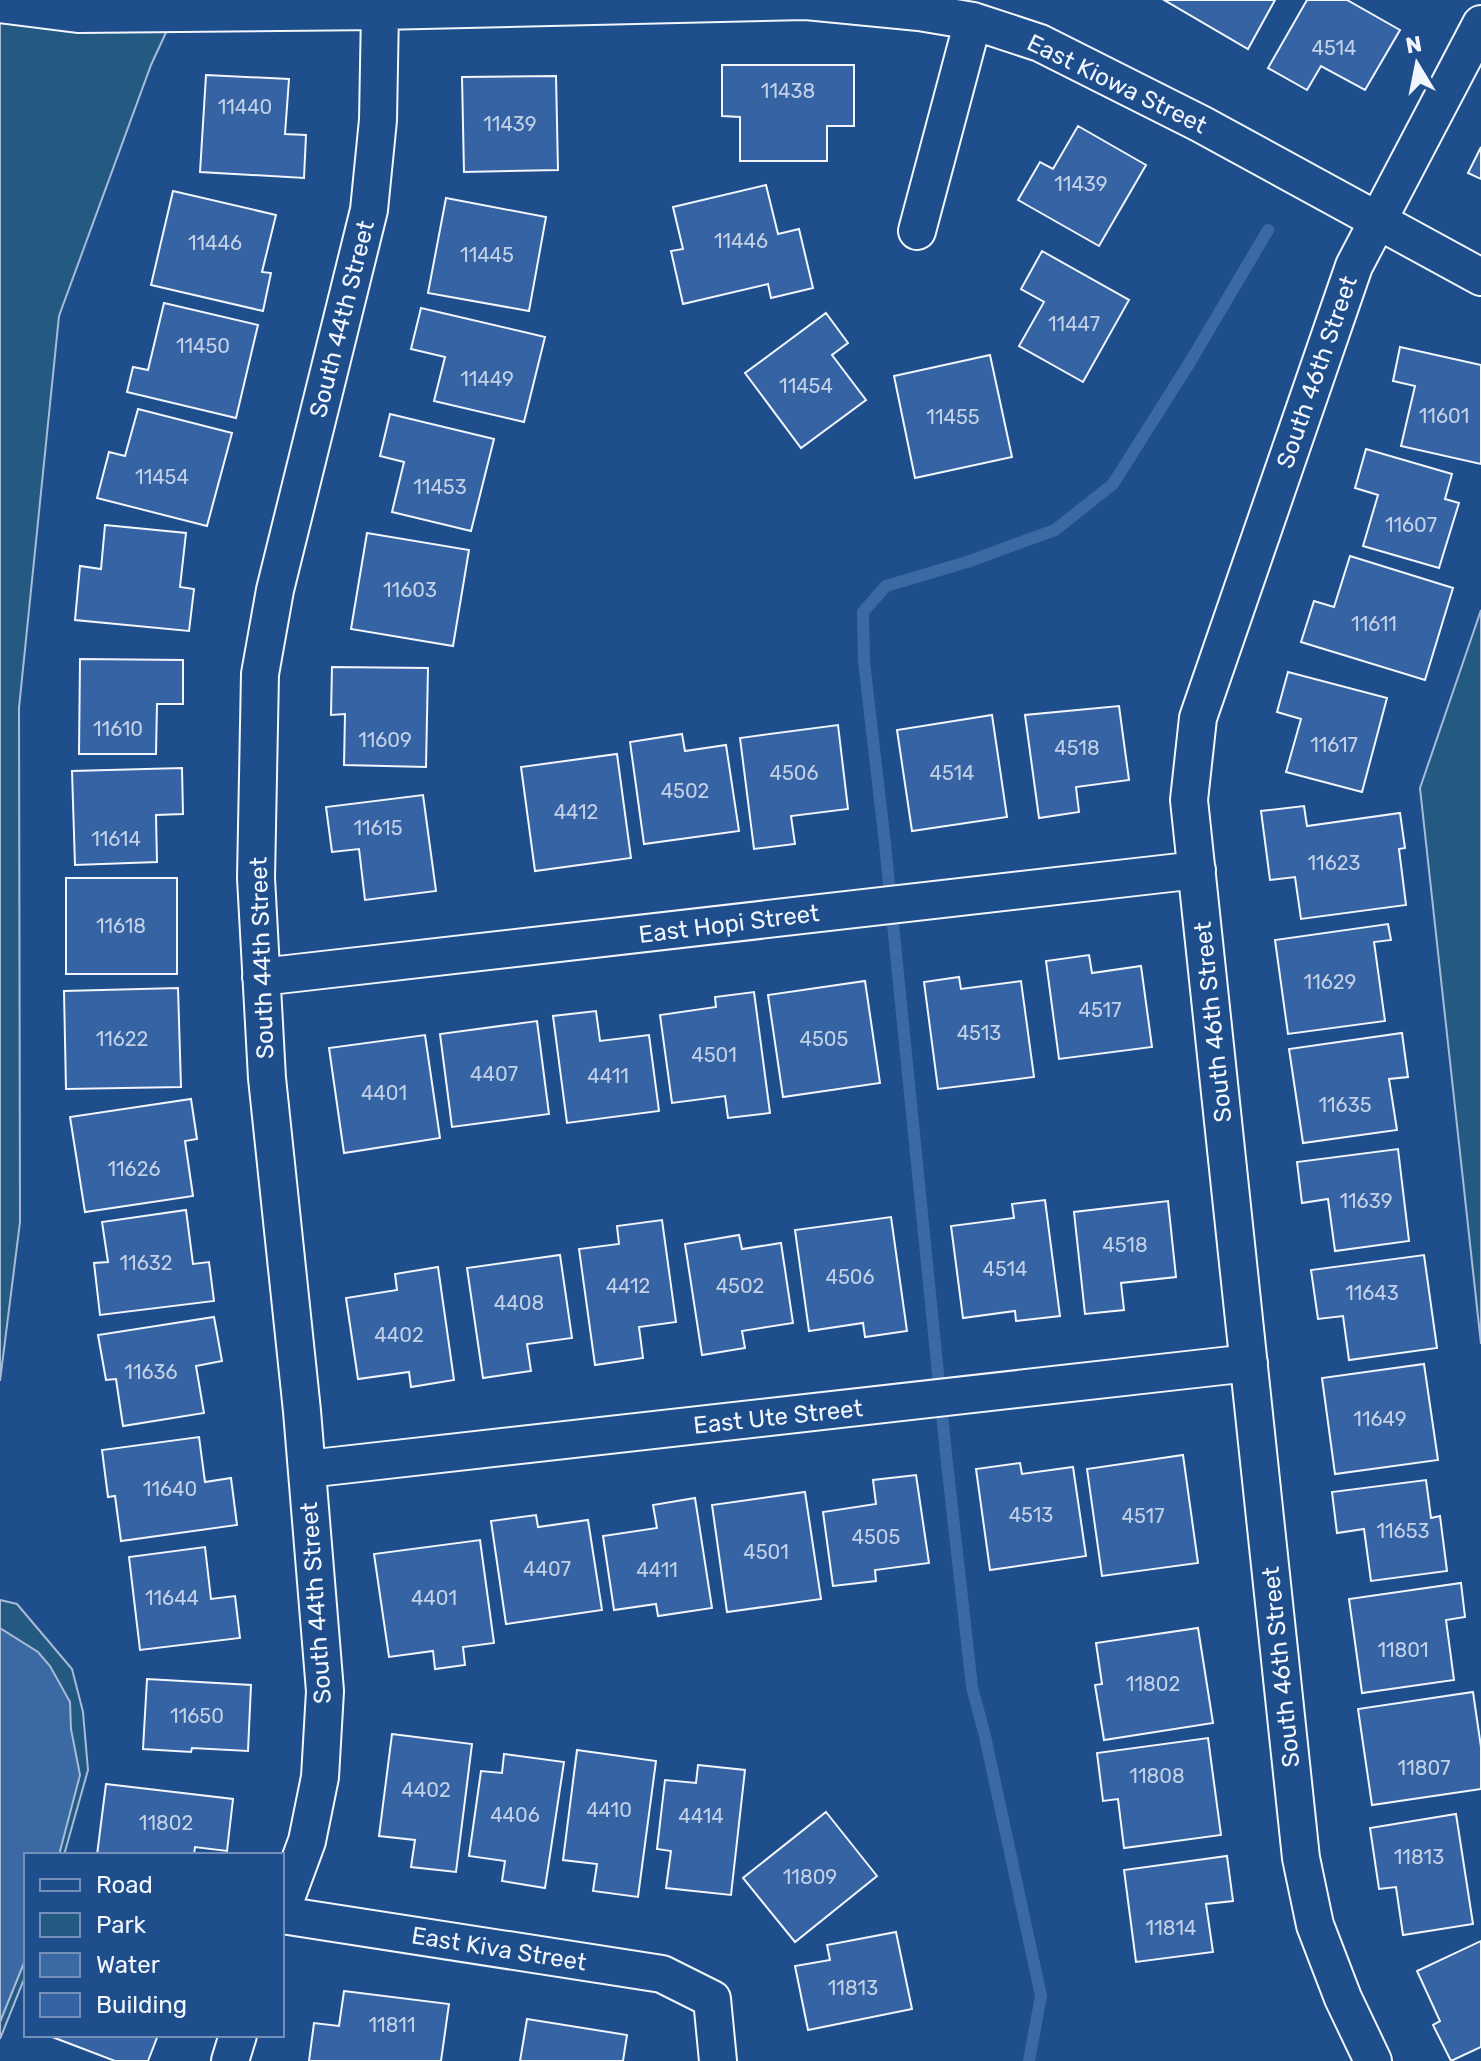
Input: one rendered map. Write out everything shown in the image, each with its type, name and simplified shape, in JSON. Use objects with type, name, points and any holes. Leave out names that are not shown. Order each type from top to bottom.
[{"type":"street","name":"East Kiowa Street","points":[[0,4],[78,14],[806,1],[919,12],[973,21],[1053,50],[1201,124],[1481,277]]},
{"type":"street","name":"South 44th Street","points":[[284,1904],[307,1841],[320,1777],[325,1691],[307,1469],[267,1078],[256,878],[260,674],[275,590],[369,210],[378,120],[380,11]]},
{"type":"street","points":[[917,231],[973,21]]},
{"type":"street","name":"South 46th Street","points":[[1373,2061],[1343,1998],[1315,1925],[1301,1858],[1189,800],[1198,718],[1354,266],[1481,24]]},
{"type":"street","name":"East Hopi Street","points":[[261,977],[1197,870]]},
{"type":"street","name":"East Ute Street","points":[[307,1469],[1249,1363]]},
{"type":"street","name":"East Kiva Street","points":[[284,1915],[662,1974],[712,1999],[718,2061]]},
{"type":"street","points":[[230,2061],[237,2037]]},
{"type":"green space","points":[[0,0],[181,0],[151,65],[59,316],[19,708],[20,1222],[0,1381]]},
{"type":"green space","points":[[1481,610],[1481,1344],[1420,788]]},
{"type":"green space","points":[[0,1600],[17,1604],[72,1669],[83,1712],[88,1770],[65,1853],[24,1853],[24,1979],[0,2039]]},
{"type":"water","points":[[0,1628],[38,1652],[50,1666],[70,1702],[71,1729],[80,1775],[60,1853],[24,1853],[24,1963],[0,2022]]},
{"type":"building","points":[[1164,0],[1275,0],[1248,49]]},
{"type":"building","points":[[1307,0],[1347,0],[1400,30],[1365,90],[1321,66],[1307,90],[1268,68]]},
{"type":"building","points":[[722,65],[854,65],[854,126],[827,126],[827,161],[740,161],[740,117],[722,116]]},
{"type":"building","points":[[206,75],[289,79],[285,134],[306,135],[304,178],[200,172]]},
{"type":"building","points":[[556,76],[558,170],[464,172],[462,77]]},
{"type":"building","points":[[1078,126],[1146,165],[1099,246],[1018,200],[1040,162],[1053,169]]},
{"type":"building","points":[[1481,147],[1481,179],[1468,173]]},
{"type":"building","points":[[766,185],[778,234],[799,229],[813,288],[771,298],[768,284],[683,304],[671,251],[683,249],[673,207]]},
{"type":"building","points":[[173,191],[276,215],[262,272],[271,273],[263,311],[151,285]]},
{"type":"building","points":[[446,198],[546,217],[529,311],[428,293]]},
{"type":"building","points":[[1042,251],[1129,300],[1083,382],[1019,346],[1044,302],[1021,289]]},
{"type":"building","points":[[164,303],[258,325],[236,418],[127,392],[133,367],[148,370]]},
{"type":"building","points":[[421,308],[545,337],[524,422],[434,401],[445,357],[411,349]]},
{"type":"building","points":[[826,313],[848,343],[832,355],[866,400],[801,448],[745,373]]},
{"type":"building","points":[[1400,347],[1481,365],[1481,464],[1401,446],[1415,386],[1393,381]]},
{"type":"building","points":[[990,355],[1012,457],[915,478],[894,376]]},
{"type":"building","points":[[138,409],[232,433],[207,526],[97,498],[109,452],[125,456]]},
{"type":"building","points":[[390,414],[494,439],[471,531],[392,512],[404,462],[380,456]]},
{"type":"building","points":[[1366,449],[1452,474],[1445,499],[1459,503],[1439,568],[1363,546],[1378,495],[1355,488]]},
{"type":"building","points":[[105,525],[186,533],[180,587],[194,589],[189,631],[75,620],[80,566],[101,569]]},
{"type":"building","points":[[367,533],[469,550],[453,646],[351,629]]},
{"type":"building","points":[[1350,556],[1453,588],[1425,680],[1301,642],[1314,601],[1334,607]]},
{"type":"building","points":[[80,659],[183,660],[183,704],[157,704],[156,754],[79,754]]},
{"type":"building","points":[[332,667],[428,668],[426,767],[344,765],[345,714],[331,715]]},
{"type":"building","points":[[1288,672],[1387,698],[1362,792],[1286,772],[1301,719],[1277,712]]},
{"type":"building","points":[[1119,706],[1129,780],[1076,787],[1079,812],[1039,818],[1025,715]]},
{"type":"building","points":[[992,715],[1007,817],[912,831],[897,730]]},
{"type":"building","points":[[838,725],[848,809],[791,816],[795,844],[754,849],[740,738]]},
{"type":"building","points":[[682,734],[685,751],[726,745],[739,831],[644,844],[630,742]]},
{"type":"building","points":[[617,754],[631,858],[535,871],[521,767]]},
{"type":"building","points":[[182,768],[183,814],[156,815],[157,862],[75,865],[72,771]]},
{"type":"building","points":[[423,795],[436,891],[365,900],[359,849],[332,852],[326,807]]},
{"type":"building","points":[[1304,806],[1307,826],[1400,813],[1405,848],[1399,849],[1406,905],[1301,919],[1295,877],[1270,880],[1261,811]]},
{"type":"building","points":[[66,878],[177,878],[177,974],[66,974]]},
{"type":"building","points":[[1388,924],[1391,940],[1374,942],[1385,1021],[1288,1034],[1275,940]]},
{"type":"building","points":[[1089,955],[1092,973],[1141,966],[1152,1047],[1059,1059],[1046,961]]},
{"type":"building","points":[[959,977],[961,989],[1021,981],[1034,1077],[938,1089],[924,982]]},
{"type":"building","points":[[865,981],[880,1083],[783,1097],[768,995]]},
{"type":"building","points":[[178,988],[181,1087],[66,1089],[64,991]]},
{"type":"building","points":[[754,992],[770,1113],[728,1118],[725,1096],[672,1103],[660,1015],[716,1007],[715,997]]},
{"type":"building","points":[[596,1011],[600,1041],[649,1035],[659,1111],[567,1123],[553,1016]]},
{"type":"building","points":[[537,1021],[549,1114],[452,1127],[440,1034]]},
{"type":"building","points":[[1402,1033],[1408,1077],[1389,1079],[1397,1130],[1303,1143],[1289,1049]]},
{"type":"building","points":[[425,1035],[440,1138],[344,1153],[329,1048]]},
{"type":"building","points":[[191,1099],[197,1139],[185,1141],[193,1196],[85,1212],[70,1117]]},
{"type":"building","points":[[1398,1149],[1409,1241],[1335,1251],[1328,1199],[1302,1203],[1297,1162]]},
{"type":"building","points":[[1045,1200],[1060,1316],[1016,1321],[1015,1311],[963,1318],[951,1226],[1014,1218],[1012,1204]]},
{"type":"building","points":[[1168,1201],[1176,1277],[1121,1283],[1124,1310],[1085,1314],[1074,1212]]},
{"type":"building","points":[[186,1210],[193,1264],[209,1262],[214,1301],[100,1315],[94,1263],[108,1262],[102,1222]]},
{"type":"building","points":[[891,1217],[907,1331],[865,1337],[863,1323],[809,1331],[795,1230]]},
{"type":"building","points":[[662,1220],[676,1322],[639,1327],[643,1358],[595,1365],[579,1249],[619,1244],[617,1226]]},
{"type":"building","points":[[739,1235],[742,1249],[781,1243],[793,1323],[742,1331],[745,1348],[702,1355],[685,1244]]},
{"type":"building","points":[[560,1255],[572,1338],[527,1344],[531,1371],[483,1378],[467,1268]]},
{"type":"building","points":[[1424,1255],[1437,1348],[1349,1360],[1343,1316],[1318,1319],[1311,1270]]},
{"type":"building","points":[[438,1267],[454,1380],[411,1387],[409,1372],[358,1379],[346,1298],[397,1290],[395,1274]]},
{"type":"building","points":[[214,1317],[222,1361],[196,1366],[204,1413],[123,1426],[116,1379],[106,1380],[98,1335]]},
{"type":"building","points":[[1424,1364],[1438,1460],[1335,1474],[1322,1378]]},
{"type":"building","points":[[199,1437],[205,1482],[231,1478],[237,1525],[121,1541],[115,1496],[108,1497],[102,1450]]},
{"type":"building","points":[[1183,1455],[1198,1563],[1102,1576],[1087,1469]]},
{"type":"building","points":[[1020,1463],[1022,1474],[1073,1467],[1086,1556],[990,1570],[976,1469]]},
{"type":"building","points":[[916,1475],[929,1563],[875,1570],[876,1581],[833,1586],[823,1512],[876,1504],[873,1480]]},
{"type":"building","points":[[1426,1480],[1431,1518],[1440,1516],[1447,1571],[1371,1581],[1364,1529],[1337,1533],[1332,1492]]},
{"type":"building","points":[[805,1492],[821,1599],[727,1612],[712,1505]]},
{"type":"building","points":[[695,1498],[712,1608],[658,1616],[656,1604],[614,1610],[603,1536],[657,1528],[653,1505]]},
{"type":"building","points":[[536,1515],[538,1527],[588,1520],[602,1610],[506,1624],[491,1521]]},
{"type":"building","points":[[480,1540],[494,1643],[463,1647],[465,1665],[435,1669],[433,1651],[389,1657],[374,1554]]},
{"type":"building","points":[[205,1547],[211,1599],[235,1596],[240,1638],[140,1650],[129,1557]]},
{"type":"building","points":[[1461,1583],[1465,1617],[1446,1620],[1454,1680],[1362,1693],[1349,1599]]},
{"type":"building","points":[[1198,1628],[1213,1723],[1104,1740],[1095,1685],[1102,1684],[1096,1643]]},
{"type":"building","points":[[147,1679],[251,1685],[248,1751],[143,1749]]},
{"type":"building","points":[[1473,1692],[1481,1747],[1481,1789],[1372,1805],[1358,1709]]},
{"type":"building","points":[[392,1734],[472,1744],[456,1872],[411,1867],[415,1840],[379,1836]]},
{"type":"building","points":[[1208,1738],[1221,1835],[1124,1848],[1118,1799],[1103,1801],[1097,1753]]},
{"type":"building","points":[[577,1750],[656,1761],[638,1897],[593,1891],[597,1864],[563,1860]]},
{"type":"building","points":[[504,1754],[564,1762],[545,1888],[502,1881],[505,1861],[469,1856],[481,1771],[502,1773]]},
{"type":"building","points":[[698,1765],[745,1770],[731,1895],[666,1888],[671,1851],[657,1849],[665,1780],[696,1783]]},
{"type":"building","points":[[106,1784],[233,1799],[227,1851],[195,1847],[194,1853],[97,1853]]},
{"type":"building","points":[[826,1812],[877,1876],[795,1942],[743,1878]]},
{"type":"building","points":[[1456,1814],[1473,1924],[1403,1935],[1396,1887],[1379,1889],[1370,1828]]},
{"type":"building","points":[[1227,1856],[1233,1901],[1206,1904],[1213,1952],[1136,1962],[1124,1870]]},
{"type":"building","points":[[896,1932],[912,2009],[808,2030],[795,1966],[830,1960],[827,1945]]},
{"type":"building","points":[[1481,1941],[1481,2047],[1451,2061],[1433,2025],[1440,2021],[1417,1971]]},
{"type":"building","points":[[344,1991],[449,2004],[441,2061],[309,2061],[314,2023],[339,2026]]},
{"type":"building","points":[[527,2019],[627,2035],[623,2061],[520,2061]]},
{"type":"building","points":[[52,2037],[157,2037],[148,2061],[115,2061]]},
{"type":"waterway","points":[[1029,2061],[1041,1996],[972,1687],[864,662],[863,612],[886,586],[967,562],[1055,530],[1113,484],[1268,230]]}]
